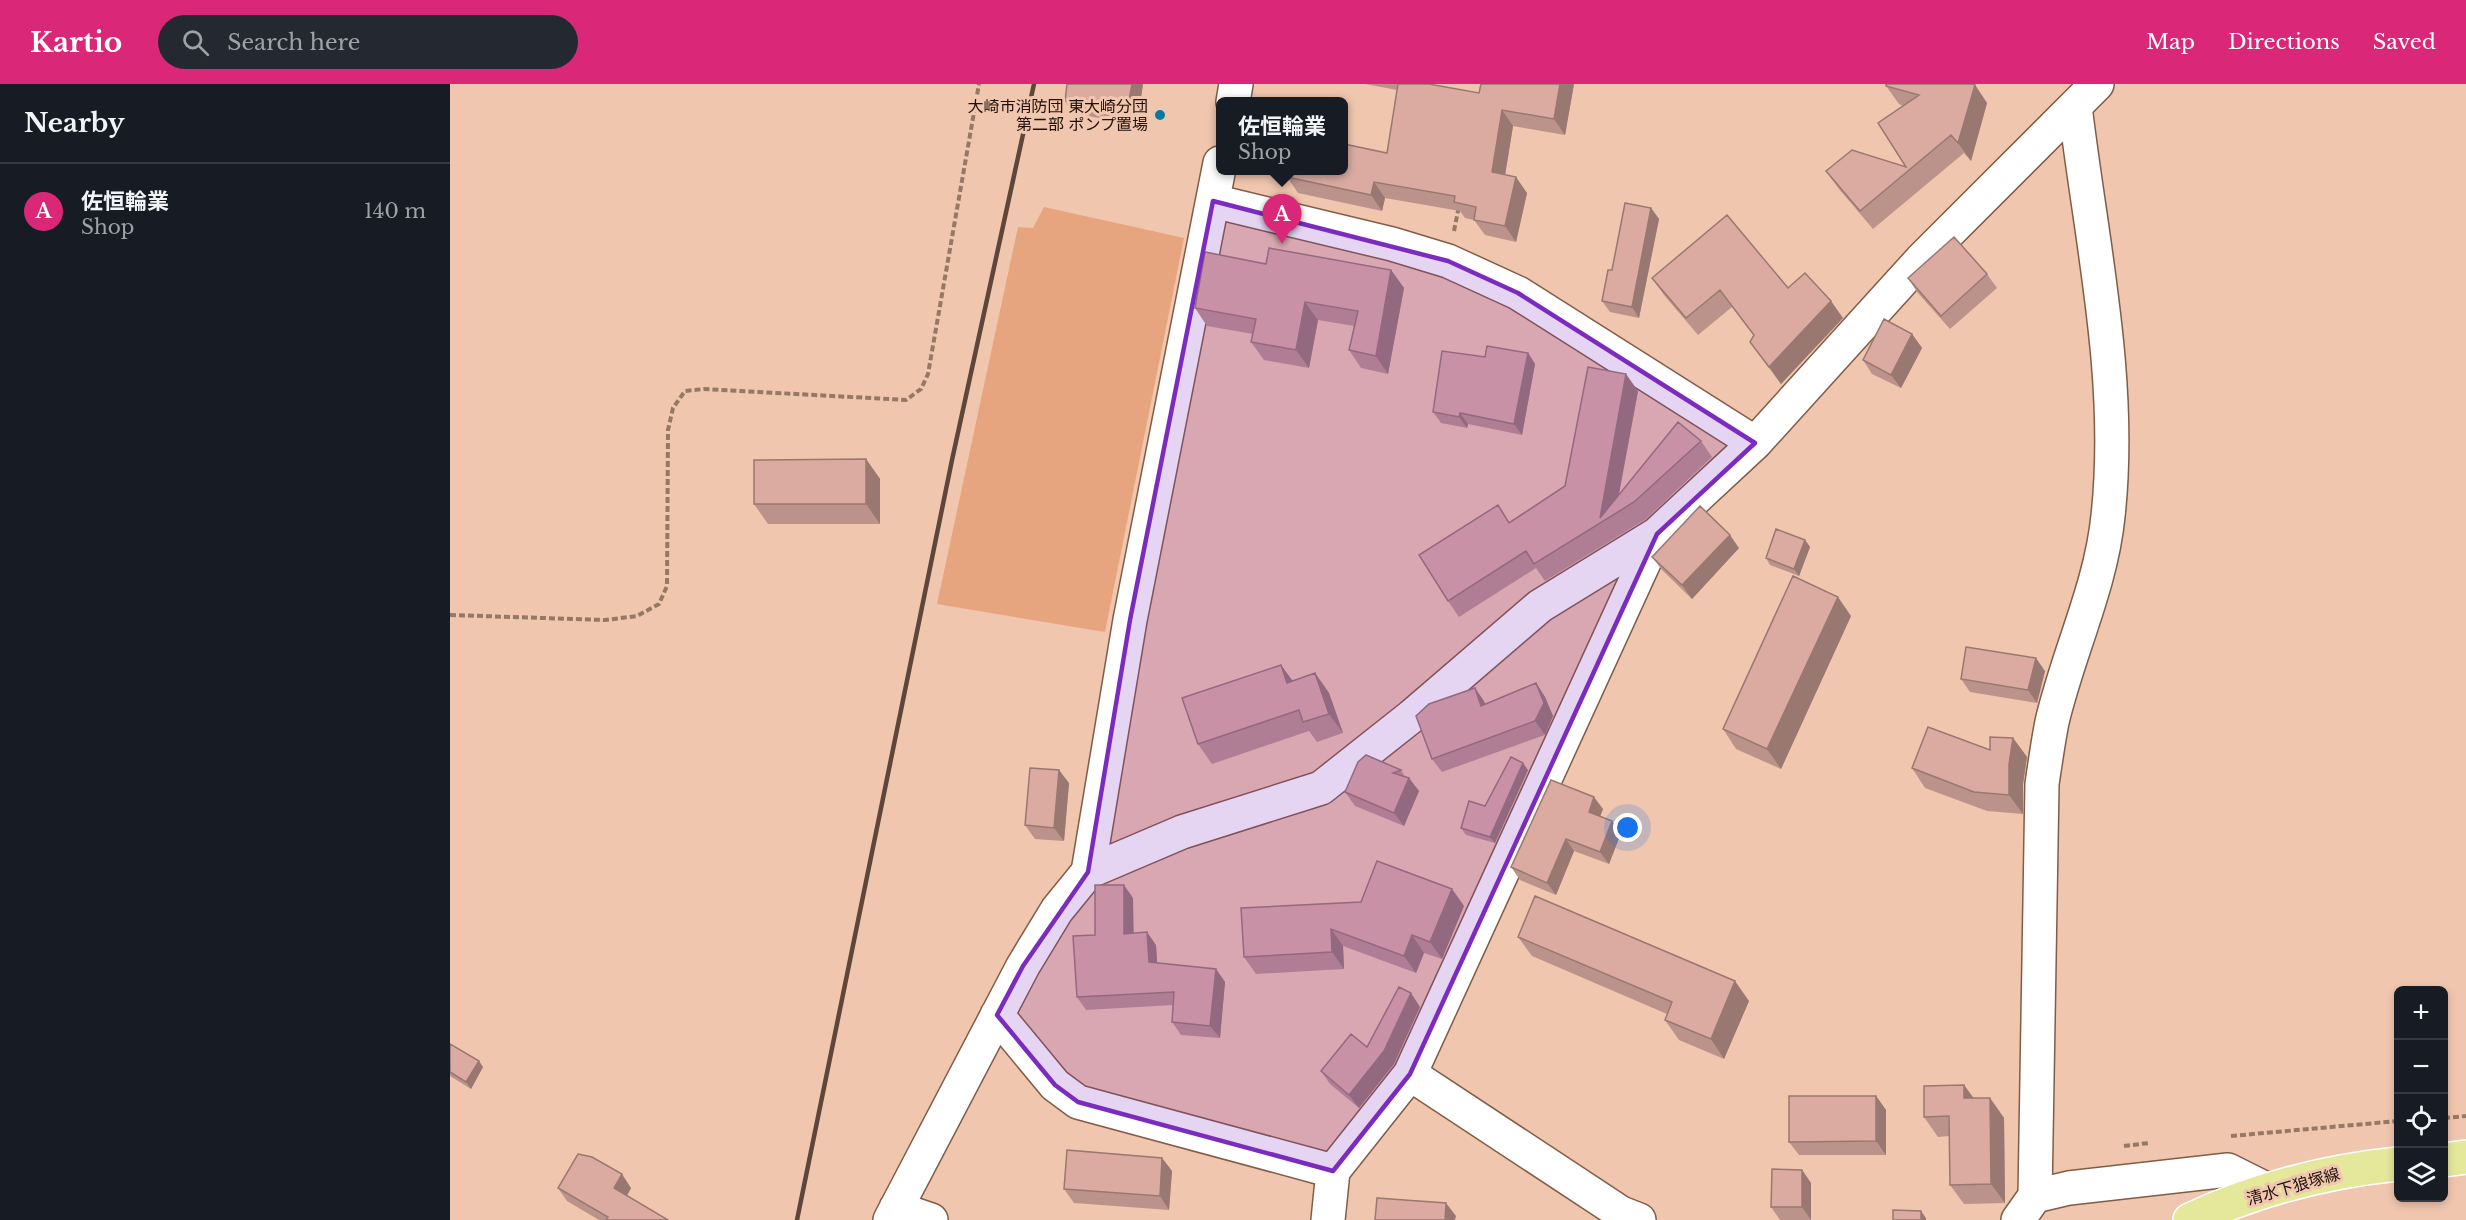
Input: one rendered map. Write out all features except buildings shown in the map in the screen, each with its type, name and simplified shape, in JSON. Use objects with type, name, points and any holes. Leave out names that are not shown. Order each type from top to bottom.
[{"type":"main road","points":[[2448,1159],[2466,1157]]},
{"type":"main road","name":"清水下狼塚線","points":[[2190,1220],[2268,1190],[2358,1168],[2394,1164]]},
{"type":"street","points":[[931,1220],[893,1214],[1023,966],[1057,910],[1088,872],[1182,832],[1321,788],[1412,716],[1540,606],[1657,534],[1755,444],[1921,260],[2086,95]]},
{"type":"street","points":[[2086,95],[2109,360],[2112,427],[2108,517],[2098,567],[2052,722],[2042,784],[2027,1208],[2069,1188],[2228,1170],[2268,1190]]},
{"type":"street","points":[[1088,872],[1130,620],[1218,175]]},
{"type":"street","points":[[1213,201],[1392,244],[1448,261],[1518,293],[1755,444]]},
{"type":"street","points":[[1328,1220],[1333,1171],[1410,1074],[1657,534]]},
{"type":"street","points":[[998,1015],[1055,1085],[1078,1102],[1333,1171]]},
{"type":"street","points":[[1410,1074],[1621,1214],[1639,1220]]},
{"type":"path","points":[[450,615],[605,620],[637,616],[659,604],[667,586],[668,430],[673,408],[685,391],[704,389],[906,400],[921,389],[928,374],[979,84]]},
{"type":"path","points":[[1448,261],[1462,195]]},
{"type":"path","points":[[2448,1118],[2466,1116]]},
{"type":"highlighted area","points":[[1213,201],[1448,261],[1518,293],[1755,443],[1657,534],[1410,1074],[1333,1171],[1078,1102],[1055,1085],[997,1015],[1023,966],[1088,872],[1130,620]]},
{"type":"shaded area","points":[[1044,207],[1184,238],[1105,632],[937,604],[1018,227],[1033,228]]},
{"type":"railway","points":[[797,1220],[952,460],[1034,84]]},
{"type":"place","name":"大崎市消防団 東大崎分団 第二部 ポンプ置場","points":[[1160,115]]},
{"type":"place","name":"佐恒輪業","points":[[1282,244]]}]
